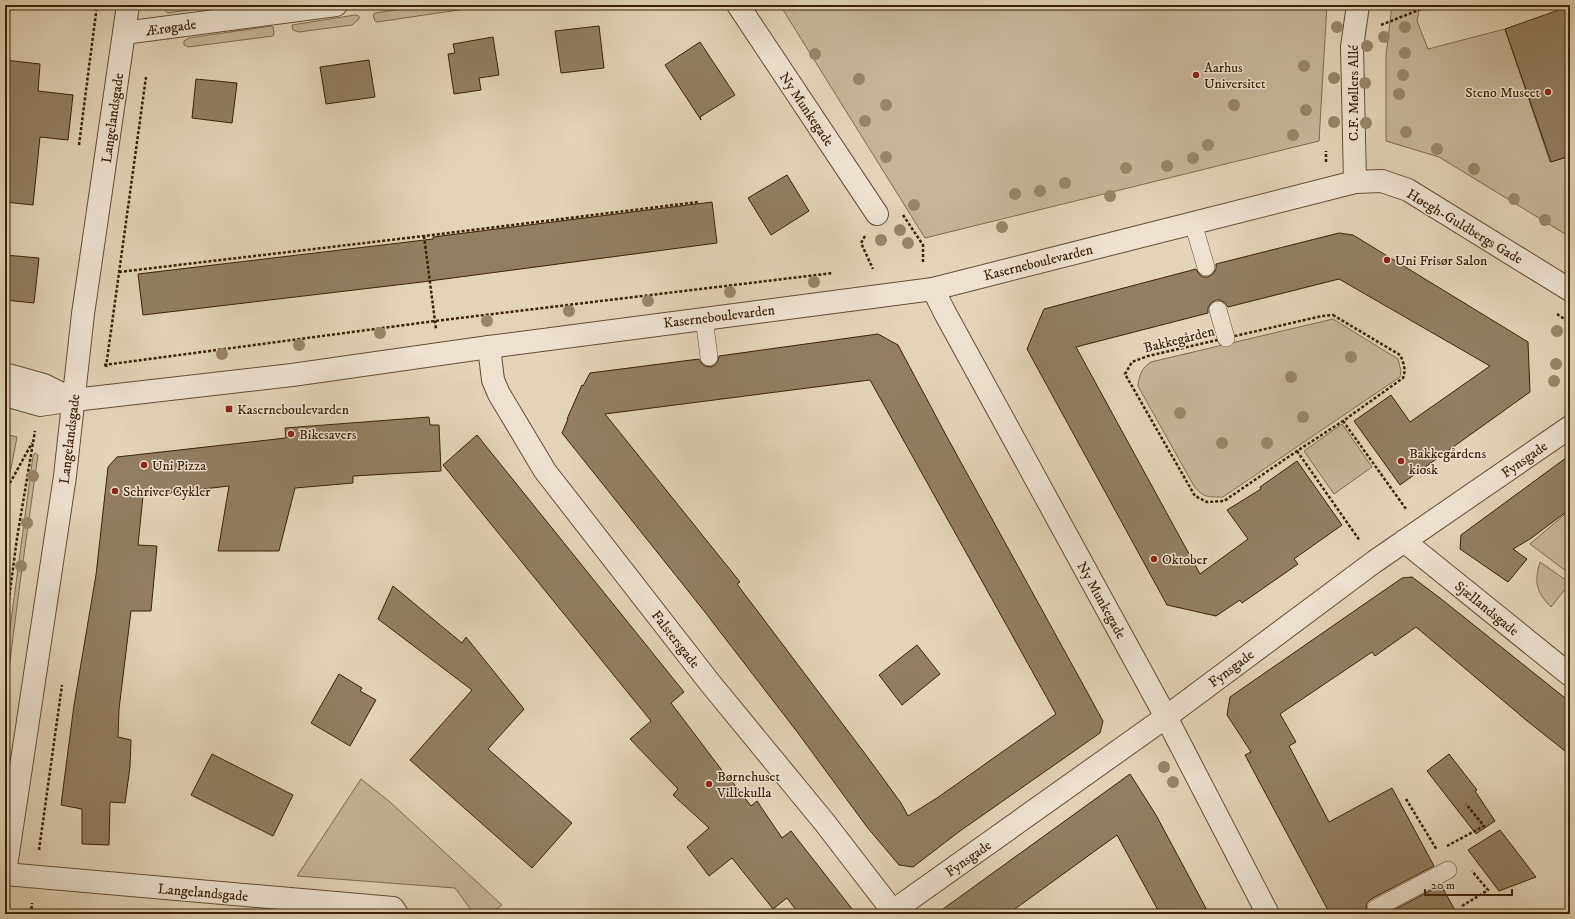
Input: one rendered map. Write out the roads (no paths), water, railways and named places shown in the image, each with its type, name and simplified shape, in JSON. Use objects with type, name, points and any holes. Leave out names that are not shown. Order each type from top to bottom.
[{"type":"street","name":"Langelandsgade","points":[[128,5],[83,314],[65,476],[5,874],[393,908],[397,914]]},
{"type":"street","name":"Ærøgade","points":[[124,34],[336,5]]},
{"type":"street","name":"Ny Munkegade","points":[[738,5],[877,214]]},
{"type":"street","name":"C.F. Møllers Allé","points":[[1355,182],[1353,158],[1352,47],[1358,5]]},
{"type":"street","name":"Høegh-Guldbergs Gade","points":[[1355,182],[1382,181],[1408,190],[1570,290]]},
{"type":"street","name":"Kaserneboulevarden","points":[[5,395],[40,405],[292,375],[704,318],[933,289],[1355,182]]},
{"type":"street","name":"Ny Munkegade","points":[[933,289],[1166,717],[1268,914]]},
{"type":"street","name":"Falstersgade","points":[[489,347],[493,380],[499,394],[545,471],[710,683],[825,823],[894,913]]},
{"type":"street","points":[[5,374],[44,385],[74,400]]},
{"type":"street","name":"Fynsgade","points":[[894,913],[1166,717],[1374,562],[1570,427]]},
{"type":"street","name":"Sjællandsgade","points":[[1412,535],[1570,675]]},
{"type":"lane","points":[[1193,223],[1206,267]]},
{"type":"lane","points":[[1218,310],[1226,338]]},
{"type":"lane","points":[[704,318],[710,357]]},
{"type":"lane","points":[[1376,908],[1448,870]]},
{"type":"place","name":"Aarhus Universitet","points":[[1196,75]]},
{"type":"place","name":"Steno Museet","points":[[1548,92]]},
{"type":"place","name":"Uni Frisør Salon","points":[[1387,260]]},
{"type":"place","name":"Kaserneboulevarden","points":[[229,409]]},
{"type":"place","name":"Bikesavers","points":[[291,434]]},
{"type":"place","name":"Bakkegårdens kiosk","points":[[1401,461]]},
{"type":"place","name":"Uni Pizza","points":[[144,465]]},
{"type":"place","name":"Schriver Cykler","points":[[115,491]]},
{"type":"place","name":"Oktober","points":[[1154,559]]},
{"type":"place","name":"Børnehuset Villekulla","points":[[709,784]]}]
